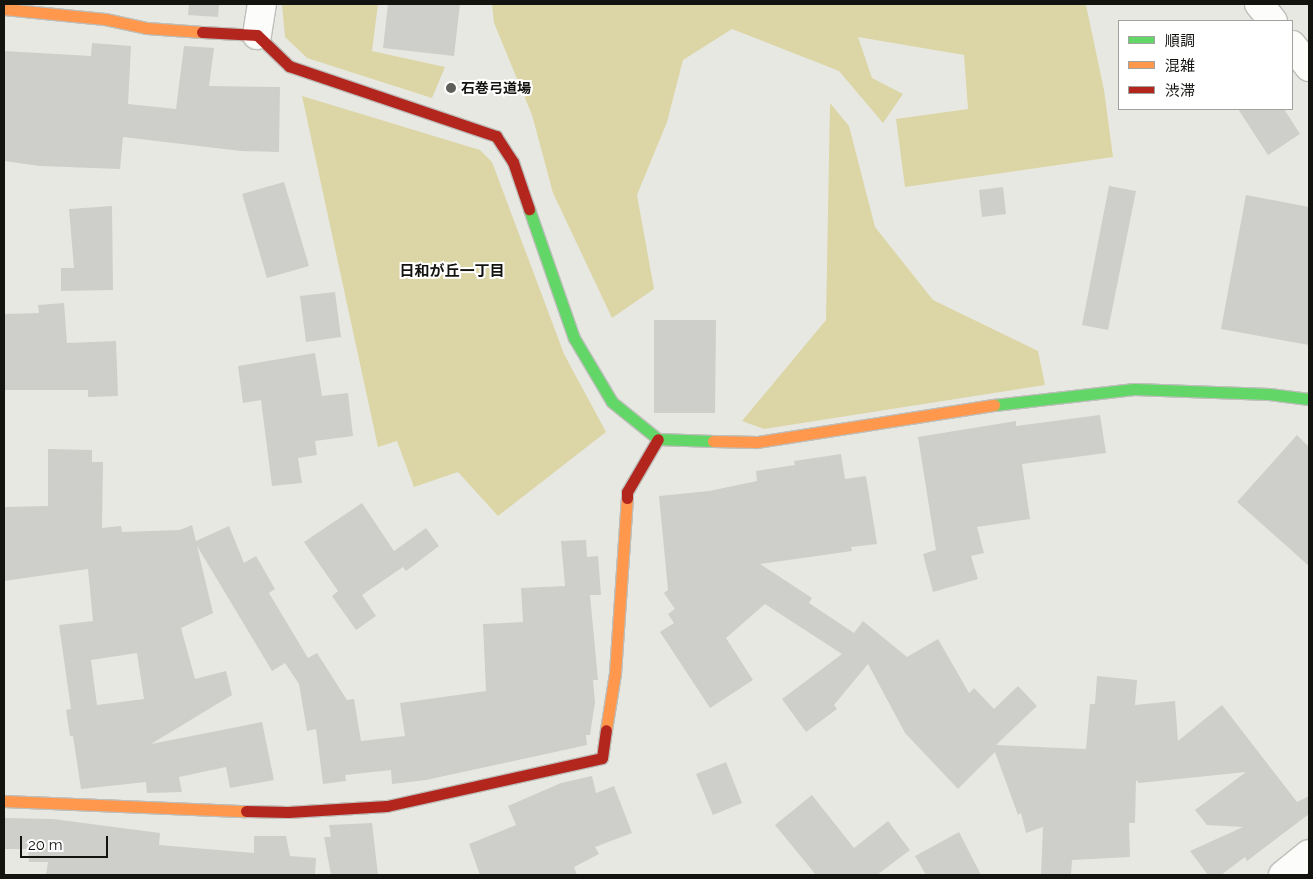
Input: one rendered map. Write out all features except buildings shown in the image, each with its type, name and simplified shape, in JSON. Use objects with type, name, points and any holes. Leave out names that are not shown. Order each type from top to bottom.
[{"type":"street","points":[[257,35],[262,4]]},
{"type":"street","points":[[1259,4],[1272,20]]},
{"type":"street","points":[[4,9],[105,19],[146,28],[257,35],[289,66],[496,136],[513,162],[574,338],[612,402],[658,439],[757,442],[978,406],[1134,389],[1269,394],[1309,399]]},
{"type":"street","points":[[1293,46],[1309,67]]},
{"type":"street","points":[[4,801],[177,810],[278,812],[387,806],[602,758],[615,673],[627,492],[658,439]]},
{"type":"street","points":[[1283,875],[1309,854]]},
{"type":"shaded area","points":[[282,4],[378,4],[372,51],[445,67],[432,98],[307,58],[285,37]]},
{"type":"shaded area","points":[[492,4],[1090,4],[1086,5],[1104,90],[1113,157],[905,187],[896,119],[968,109],[964,55],[858,37],[872,78],[903,94],[883,123],[839,71],[732,29],[683,60],[667,122],[637,195],[654,289],[612,318],[553,193],[532,115],[494,23]]},
{"type":"shaded area","points":[[302,96],[480,150],[492,162],[564,354],[606,432],[498,516],[458,472],[414,487],[397,441],[378,447]]},
{"type":"shaded area","points":[[830,103],[849,126],[875,227],[933,300],[1038,351],[1045,385],[764,429],[742,421],[826,320]]},
{"type":"traffic: fast","points":[[529,209],[574,338],[612,402],[658,439],[713,441]]},
{"type":"traffic: fast","points":[[994,405],[1134,389],[1269,394],[1309,399]]},
{"type":"traffic: slow","points":[[4,9],[105,19],[147,28],[202,32]]},
{"type":"traffic: slow","points":[[713,441],[757,442],[994,405]]},
{"type":"traffic: slow","points":[[606,730],[615,673],[627,498]]},
{"type":"traffic: slow","points":[[4,801],[246,811]]},
{"type":"traffic: jam","points":[[202,32],[257,35],[289,66],[496,136],[513,162],[529,209]]},
{"type":"traffic: jam","points":[[627,498],[627,492],[658,439]]},
{"type":"traffic: jam","points":[[246,811],[288,812],[387,806],[602,758],[606,730]]},
{"type":"place","name":"石巻弓道場","points":[[451,88]]},
{"type":"district","name":"日和が丘一丁目","points":[[452,272]]}]
